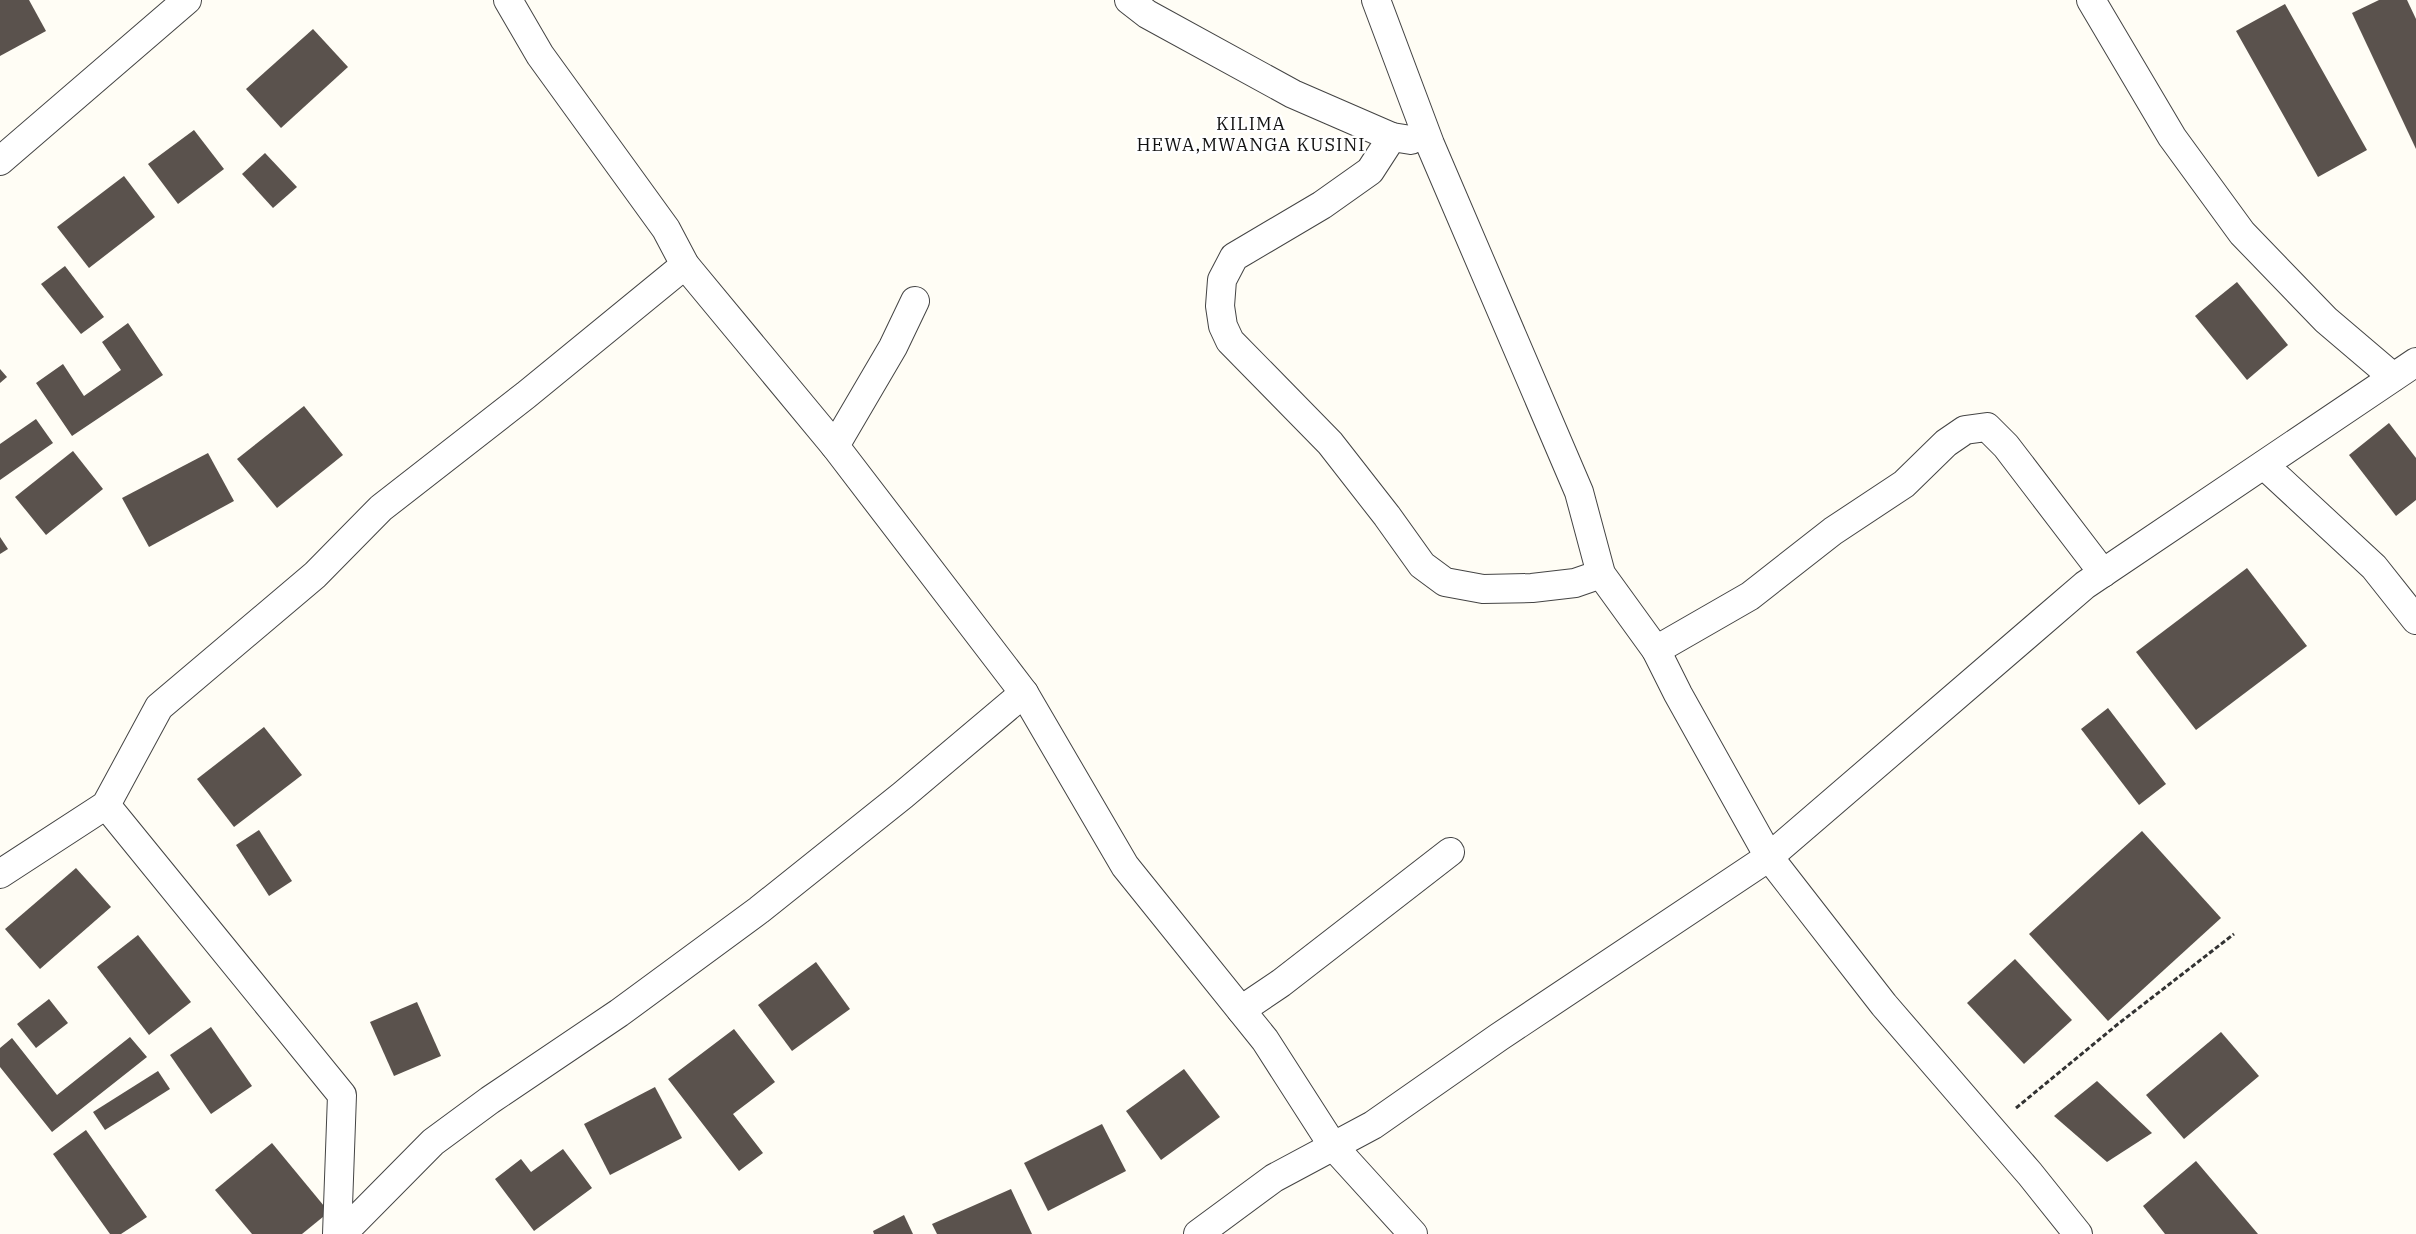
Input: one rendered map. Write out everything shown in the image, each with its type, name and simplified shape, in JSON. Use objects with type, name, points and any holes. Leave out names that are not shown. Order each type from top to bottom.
[{"type":"street","points":[[0,161],[187,0]]},
{"type":"street","points":[[508,0],[540,54],[666,229],[685,265],[835,446],[1024,693],[1125,866],[1265,1040],[1333,1146],[1413,1234]]},
{"type":"street","points":[[1129,0],[1147,14],[1294,94],[1392,137],[1430,144]]},
{"type":"street","points":[[1376,0],[1430,144],[1579,492],[1601,574],[1656,650],[1678,694],[1769,857],[1884,1005],[2078,1234]]},
{"type":"street","points":[[2091,0],[2172,137],[2242,233],[2326,320],[2393,377]]},
{"type":"street","points":[[1392,137],[1370,171],[1322,204],[1234,257],[1222,280],[1220,306],[1223,326],[1230,341],[1330,443],[1387,516],[1422,565],[1445,582],[1483,589],[1532,588],[1575,583],[1601,574]]},
{"type":"street","points":[[0,874],[106,805],[159,707],[315,575],[381,508],[526,395],[685,265]]},
{"type":"street","points":[[835,446],[893,347],[915,301]]},
{"type":"street","points":[[1198,1234],[1274,1178],[1373,1125],[1507,1032],[1769,857],[2085,585],[2416,362]]},
{"type":"street","points":[[1656,650],[1750,596],[1833,532],[1904,484],[1946,443],[1965,430],[1975,427],[1987,427],[2006,446],[2104,572]]},
{"type":"street","points":[[2264,465],[2374,567],[2416,620]]},
{"type":"street","points":[[342,1234],[433,1142],[490,1100],[619,1013],[759,910],[903,795],[1024,693]]},
{"type":"street","points":[[106,805],[342,1095],[338,1234]]},
{"type":"street","points":[[1241,1010],[1281,983],[1450,852]]},
{"type":"path","points":[[1990,1128],[2234,934]]},
{"type":"building","points":[[0,0],[29,0],[46,31],[0,56]]},
{"type":"building","points":[[2379,0],[2407,0],[2416,19],[2416,149],[2352,13]]},
{"type":"building","points":[[2285,4],[2367,150],[2318,177],[2236,31]]},
{"type":"building","points":[[313,29],[348,67],[281,128],[246,89]]},
{"type":"building","points":[[194,130],[224,169],[178,204],[148,164]]},
{"type":"building","points":[[265,153],[297,187],[273,208],[242,174]]},
{"type":"building","points":[[124,176],[155,217],[89,268],[57,227]]},
{"type":"building","points":[[65,266],[104,317],[81,334],[41,284]]},
{"type":"building","points":[[2237,282],[2288,345],[2247,380],[2195,316]]},
{"type":"building","points":[[128,323],[163,375],[72,436],[36,383],[63,364],[84,396],[121,370],[102,342]]},
{"type":"building","points":[[0,369],[7,377],[0,383]]},
{"type":"building","points":[[304,406],[343,455],[277,508],[237,459]]},
{"type":"building","points":[[36,419],[53,443],[0,480],[0,444]]},
{"type":"building","points":[[2389,423],[2416,458],[2416,500],[2396,516],[2349,455]]},
{"type":"building","points":[[73,451],[103,489],[46,535],[15,497]]},
{"type":"building","points":[[208,453],[234,501],[149,547],[122,498]]},
{"type":"building","points":[[0,537],[8,549],[0,554]]},
{"type":"building","points":[[2247,568],[2307,646],[2196,730],[2136,652]]},
{"type":"building","points":[[2108,708],[2166,784],[2139,805],[2081,729]]},
{"type":"building","points":[[264,727],[302,775],[234,827],[197,779]]},
{"type":"building","points":[[259,830],[292,881],[269,896],[236,845]]},
{"type":"building","points":[[2142,831],[2221,918],[2108,1021],[2029,934]]},
{"type":"building","points":[[76,868],[111,907],[40,969],[5,929]]},
{"type":"building","points":[[138,935],[191,1002],[149,1035],[97,967]]},
{"type":"building","points":[[2015,959],[2072,1020],[2024,1064],[1967,1003]]},
{"type":"building","points":[[816,962],[850,1009],[792,1051],[758,1005]]},
{"type":"building","points":[[49,999],[68,1023],[36,1048],[17,1024]]},
{"type":"building","points":[[417,1002],[441,1056],[394,1076],[370,1022]]},
{"type":"building","points":[[211,1027],[252,1086],[211,1114],[170,1055]]},
{"type":"building","points":[[734,1029],[775,1082],[733,1114],[763,1153],[739,1171],[668,1079]]},
{"type":"building","points":[[2221,1032],[2259,1076],[2184,1139],[2146,1095]]},
{"type":"building","points":[[130,1037],[147,1057],[52,1132],[0,1067],[0,1048],[12,1038],[57,1095]]},
{"type":"building","points":[[1184,1069],[1220,1117],[1161,1160],[1126,1111]]},
{"type":"building","points":[[158,1071],[170,1089],[105,1130],[93,1112]]},
{"type":"building","points":[[2097,1081],[2152,1133],[2107,1162],[2054,1116]]},
{"type":"building","points":[[655,1087],[682,1138],[610,1175],[584,1124]]},
{"type":"building","points":[[1102,1124],[1126,1171],[1048,1211],[1024,1163]]},
{"type":"building","points":[[86,1130],[147,1217],[121,1234],[110,1234],[53,1154]]},
{"type":"building","points":[[272,1143],[329,1212],[302,1234],[252,1234],[215,1190]]},
{"type":"building","points":[[563,1149],[592,1188],[534,1231],[495,1179],[521,1159],[531,1172]]},
{"type":"building","points":[[2196,1161],[2258,1234],[2165,1234],[2143,1206]]},
{"type":"building","points":[[1011,1189],[1032,1234],[937,1234],[932,1224]]},
{"type":"building","points":[[904,1215],[913,1234],[874,1234],[873,1231]]},
{"type":"district","name":"KILIMA HEWA,MWANGA KUSINI","points":[[1251,133]]}]
